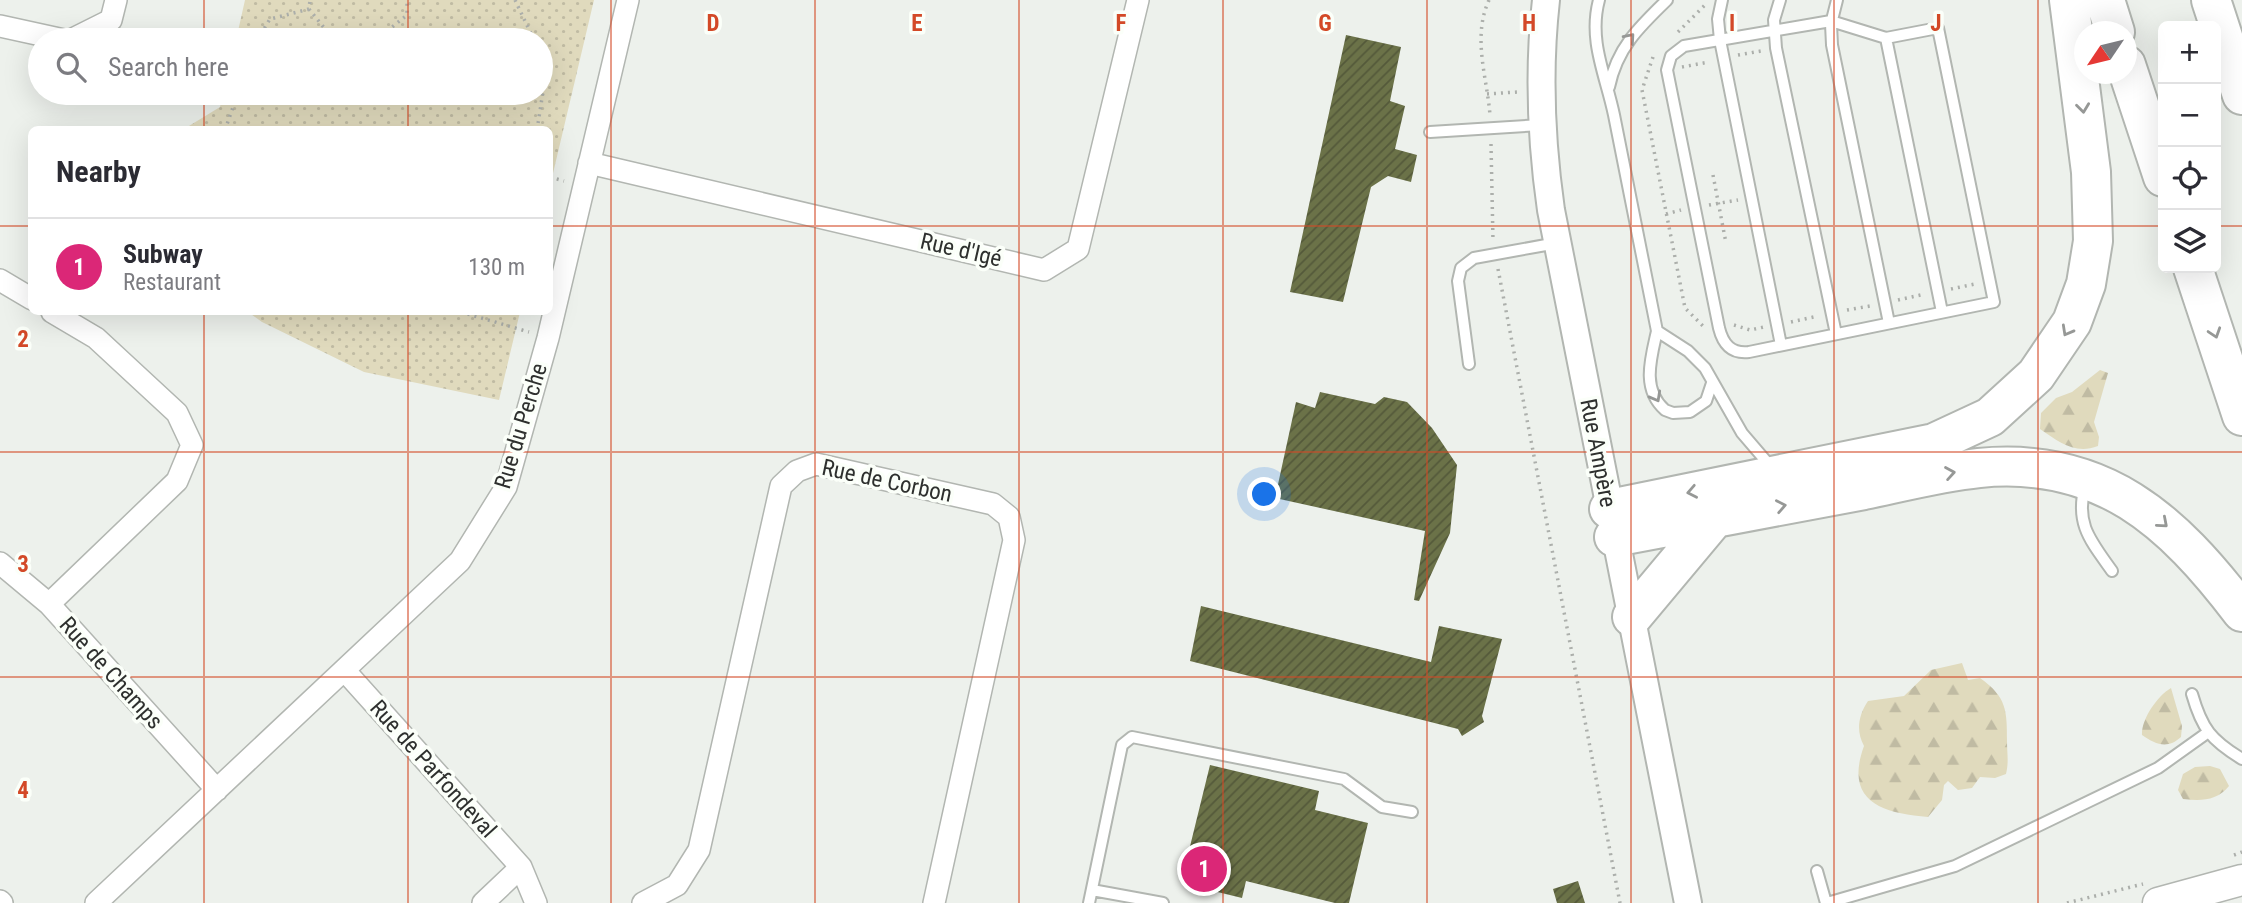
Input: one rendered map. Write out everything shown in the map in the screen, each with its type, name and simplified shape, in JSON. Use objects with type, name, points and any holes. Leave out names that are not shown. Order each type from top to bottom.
[{"type":"highway","points":[[1612,523],[1778,475],[1902,451],[1964,432],[2015,397],[2041,369],[2064,336],[2086,284],[2094,228],[2089,159],[2069,0]]},
{"type":"highway","points":[[2105,0],[2112,21]]},
{"type":"highway","points":[[2211,0],[2242,95]]},
{"type":"highway","points":[[2132,84],[2158,162]]},
{"type":"highway","points":[[2195,273],[2242,416]]},
{"type":"highway","points":[[1612,523],[1714,519],[1978,468],[2036,468],[2086,479],[2129,499],[2166,525],[2204,565],[2242,612]]},
{"type":"highway","points":[[1632,617],[1714,519]]},
{"type":"main road","points":[[2158,903],[2242,880]]},
{"type":"main road","points":[[2206,903],[2242,889]]},
{"type":"street","points":[[95,28],[111,20],[116,0]]},
{"type":"street","name":"Rue du Perche","points":[[96,903],[460,561],[506,487],[548,338],[628,0]]},
{"type":"street","name":"Rue d'Igé","points":[[589,163],[1044,270],[1078,249],[1138,0]]},
{"type":"street","name":"Rue Ampère","points":[[1546,0],[1542,45],[1541,125],[1557,243],[1688,903]]},
{"type":"street","points":[[0,26],[28,32]]},
{"type":"street","points":[[0,280],[28,297]]},
{"type":"street","points":[[49,604],[177,481],[192,445],[177,413],[96,338],[57,315]]},
{"type":"street","name":"Rue de Corbon","points":[[642,903],[677,884],[699,850],[781,486],[797,471],[816,464],[993,504],[1009,517],[1014,540],[934,903]]},
{"type":"street","name":"Rue de Champs","points":[[0,563],[49,604],[217,790]]},
{"type":"street","name":"Rue de Parfondeval","points":[[345,671],[522,867],[536,903]]},
{"type":"street","points":[[483,903],[522,867]]},
{"type":"lane","points":[[1599,0],[1595,42],[1609,87],[1657,331],[1650,388],[1659,404],[1673,413],[1690,412],[1706,401],[1712,383]]},
{"type":"lane","points":[[1609,87],[1613,65],[1622,47],[1667,0]]},
{"type":"lane","points":[[1722,0],[1717,19],[1720,40],[1781,345]]},
{"type":"lane","points":[[1780,0],[1774,31],[1836,334]]},
{"type":"lane","points":[[1837,0],[1831,21],[1832,46],[1889,323]]},
{"type":"lane","points":[[1831,21],[1886,38],[1938,28],[1994,302],[1743,353],[1730,349],[1723,341],[1667,66],[1673,53],[1684,46],[1774,31],[1831,21]]},
{"type":"lane","points":[[1886,38],[1942,312]]},
{"type":"lane","points":[[1430,132],[1541,125]]},
{"type":"lane","points":[[1469,365],[1458,281],[1461,268],[1474,258],[1557,243]]},
{"type":"lane","points":[[1657,331],[1699,360],[1742,433],[1778,475]]},
{"type":"lane","points":[[2086,479],[2080,514],[2084,528],[2112,571]]},
{"type":"lane","points":[[2192,694],[2200,723],[2207,733],[2242,759]]},
{"type":"lane","points":[[1817,871],[1827,903],[1955,866],[2158,768],[2207,733]]},
{"type":"lane","points":[[1089,903],[1122,746],[1132,737],[1345,779],[1382,807],[1412,812]]},
{"type":"lane","points":[[1092,890],[1163,903]]},
{"type":"path","points":[[310,0],[309,9],[324,28]]},
{"type":"path","points":[[391,28],[407,15],[407,0]]},
{"type":"path","points":[[514,0],[528,28]]},
{"type":"path","points":[[1489,0],[1481,27],[1490,110]]},
{"type":"path","points":[[265,28],[271,19],[309,9]]},
{"type":"path","points":[[1735,56],[1766,50]]},
{"type":"path","points":[[1673,69],[1713,61]]},
{"type":"path","points":[[1487,94],[1517,92],[1517,83]]},
{"type":"path","points":[[226,126],[234,105]]},
{"type":"path","points":[[538,126],[541,105]]},
{"type":"path","points":[[1491,143],[1492,238]]},
{"type":"path","points":[[1713,175],[1726,243]]},
{"type":"path","points":[[1709,205],[1725,202]]},
{"type":"path","points":[[1666,214],[1681,211]]},
{"type":"path","points":[[1498,268],[1620,903]]},
{"type":"path","points":[[1949,289],[1980,283]]},
{"type":"path","points":[[1896,300],[1926,294]]},
{"type":"path","points":[[1842,312],[1873,305]]},
{"type":"path","points":[[471,315],[548,338]]},
{"type":"path","points":[[1789,322],[1819,316]]},
{"type":"path","points":[[1725,327],[1738,325],[1750,330],[1767,326]]},
{"type":"green space","points":[[245,0],[594,0],[553,173],[553,126],[189,126],[220,105],[553,105],[553,28],[239,28]]},
{"type":"green space","points":[[252,315],[519,315],[499,400],[364,372]]},
{"type":"green space","points":[[2100,370],[2108,373],[2094,422],[2099,437],[2098,446],[2075,448],[2040,429],[2041,413],[2056,398],[2072,392]]},
{"type":"green space","points":[[1962,663],[1968,680],[1980,678],[1996,692],[2004,705],[2008,761],[2006,774],[1995,778],[1980,777],[1972,788],[1958,790],[1948,781],[1944,785],[1942,800],[1928,817],[1895,812],[1871,801],[1863,792],[1859,780],[1859,765],[1864,746],[1859,724],[1868,701],[1904,696],[1931,670]]},
{"type":"green space","points":[[2171,688],[2182,726],[2181,737],[2171,743],[2162,744],[2142,735],[2142,729],[2151,709]]},
{"type":"green space","points":[[2210,766],[2220,769],[2229,786],[2219,795],[2208,799],[2183,799],[2178,790],[2183,774],[2195,767]]},
{"type":"building","points":[[1346,35],[1401,47],[1390,101],[1405,106],[1395,149],[1417,155],[1411,182],[1388,176],[1371,187],[1343,302],[1290,292]]},
{"type":"building","points":[[1320,392],[1375,404],[1384,397],[1407,402],[1432,428],[1457,465],[1450,533],[1419,601],[1414,600],[1425,531],[1275,498],[1296,402],[1315,408]]},
{"type":"building","points":[[1201,606],[1431,662],[1439,626],[1502,639],[1482,716],[1484,722],[1462,736],[1458,729],[1190,661]]},
{"type":"building","points":[[1210,765],[1319,791],[1315,810],[1368,823],[1349,903],[1335,903],[1246,881],[1242,898],[1181,883]]},
{"type":"building","points":[[1578,881],[1585,903],[1557,903],[1553,889]]},
{"type":"place","name":"Subway","points":[[1204,869]]}]
